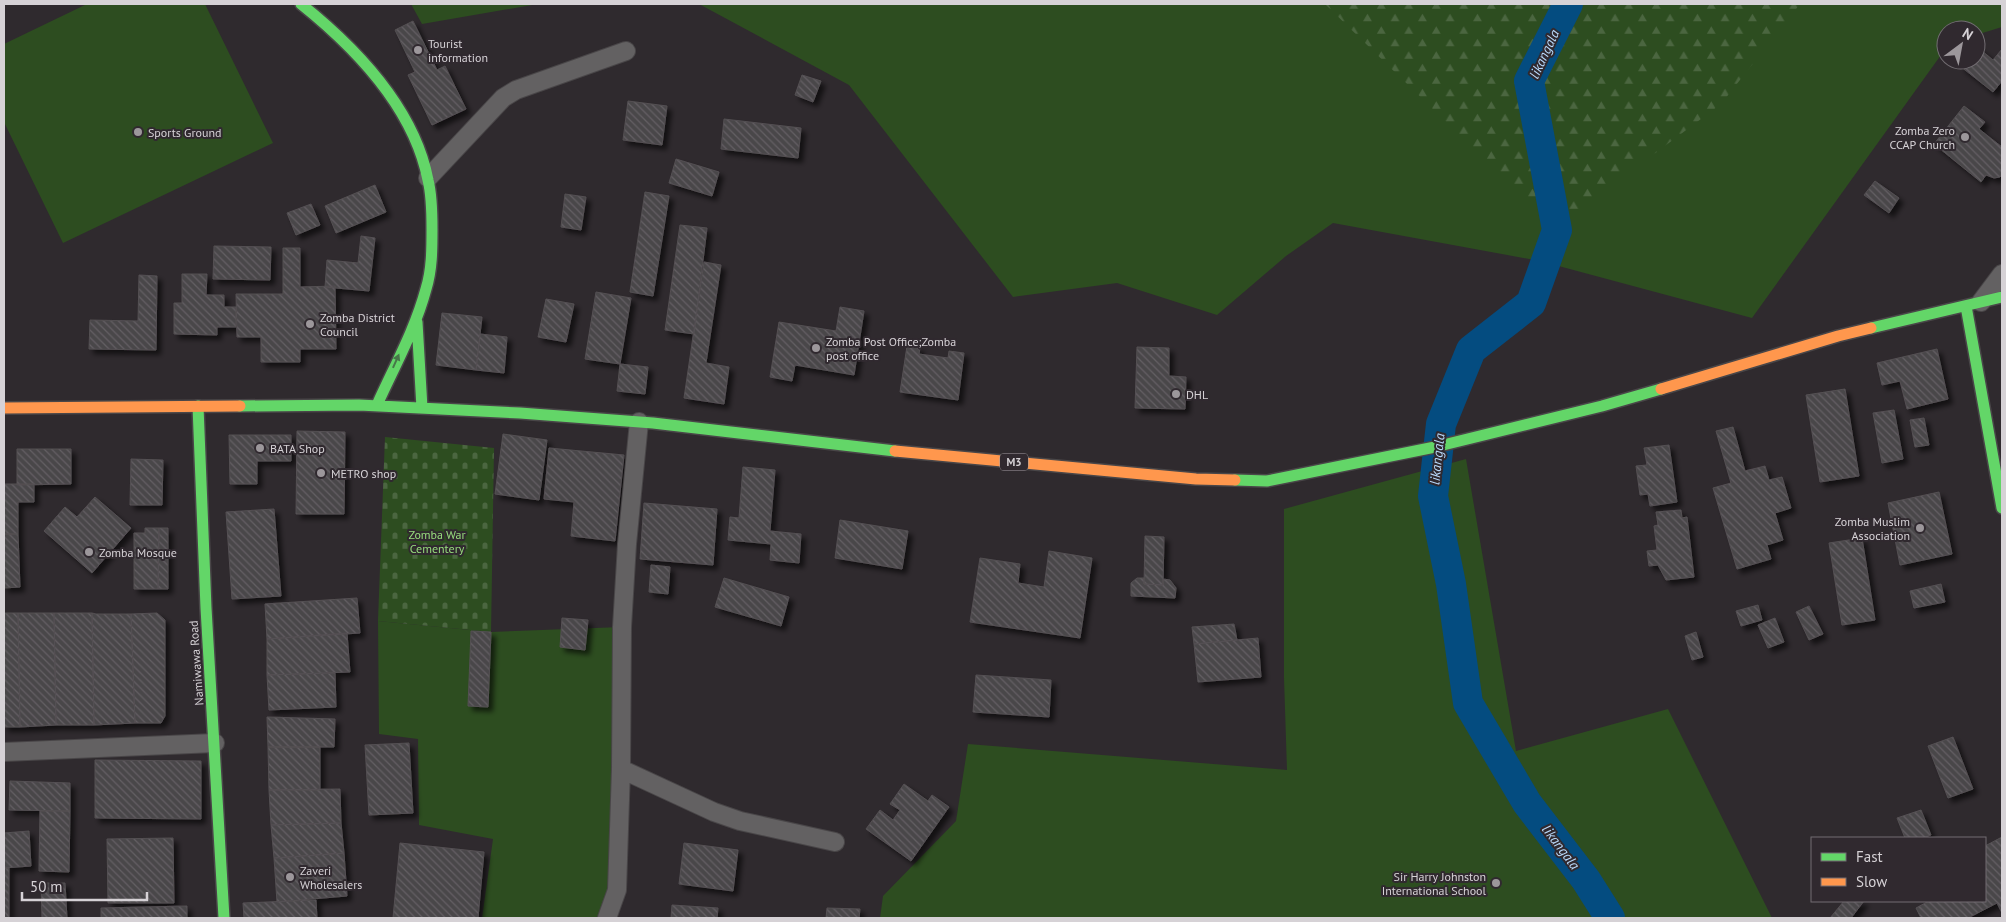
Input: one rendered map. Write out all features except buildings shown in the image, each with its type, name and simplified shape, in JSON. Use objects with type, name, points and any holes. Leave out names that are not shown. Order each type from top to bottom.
[{"type":"main road","points":[[301,4],[346,42],[374,74],[401,115],[415,142],[428,178],[432,233],[430,273],[417,316],[376,405]]},
{"type":"main road","name":"M3","points":[[4,408],[376,405],[639,422],[886,450],[1196,479],[1267,481],[1435,447],[1602,406],[1838,336],[2002,297]]},
{"type":"main road","points":[[1973,304],[2002,508]]},
{"type":"main road","points":[[417,316],[422,408]]},
{"type":"main road","name":"Namiwawa Road","points":[[198,406],[206,608],[224,918]]},
{"type":"street","points":[[428,178],[503,98],[516,90],[626,51]]},
{"type":"street","points":[[1973,304],[2002,274]]},
{"type":"street","points":[[607,918],[618,890],[622,626],[628,535],[639,422]]},
{"type":"street","points":[[4,752],[215,743]]},
{"type":"street","points":[[621,769],[714,812],[740,821],[836,842]]},
{"type":"green space","name":"Sports Ground","points":[[87,4],[205,4],[273,143],[63,243],[4,122],[4,44]]},
{"type":"green space","points":[[411,4],[538,4],[422,24]]},
{"type":"green space","points":[[699,4],[2002,4],[2002,27],[1986,32],[1986,20],[1936,20],[1936,62],[1752,318],[1540,261],[1333,223],[1286,256],[1217,315],[1117,283],[1013,297],[849,85]]},
{"type":"green space","points":[[1325,4],[1800,4],[1721,104],[1606,190],[1557,230]]},
{"type":"green space","name":"Zomba War Cementery","points":[[385,437],[494,448],[491,632],[378,621]]},
{"type":"green space","points":[[1466,459],[1516,751],[1668,709],[1772,918],[880,918],[883,896],[956,821],[968,744],[1287,770],[1284,678],[1284,509]]},
{"type":"green space","points":[[378,621],[491,632],[622,627],[608,918],[482,918],[493,839],[419,825],[418,739],[379,734]]},
{"type":"waterway","name":"likangala","points":[[1568,4],[1529,81],[1557,230],[1531,303],[1471,350],[1441,424],[1433,496],[1451,584],[1468,703],[1527,803],[1586,880],[1610,918]]},
{"type":"traffic: fast","points":[[301,4],[322,21],[362,60],[396,104],[410,128],[421,154],[429,186],[432,211],[432,244],[428,282],[410,334],[377,405]]},
{"type":"traffic: fast","points":[[1871,328],[2002,297]]},
{"type":"traffic: fast","points":[[1966,306],[2002,508]]},
{"type":"traffic: fast","points":[[417,322],[422,408]]},
{"type":"traffic: fast","points":[[1235,480],[1267,481],[1435,447],[1602,406],[1661,389]]},
{"type":"traffic: fast","points":[[240,406],[359,405],[520,413],[653,423],[895,451]]},
{"type":"traffic: fast","points":[[198,406],[206,608],[224,918]]},
{"type":"traffic: slow","points":[[1661,389],[1838,336],[1871,328]]},
{"type":"traffic: slow","points":[[4,408],[240,406]]},
{"type":"traffic: slow","points":[[895,451],[1196,479],[1235,480]]},
{"type":"place","name":"Tourist information","points":[[418,50]]},
{"type":"place","name":"Sports Ground","points":[[138,132]]},
{"type":"place","name":"Zomba Zero CCAP Church","points":[[1965,137]]},
{"type":"place","name":"Zomba District Council","points":[[310,324]]},
{"type":"place","name":"Zomba Post Office;Zomba post office","points":[[816,348]]},
{"type":"place","name":"DHL","points":[[1176,394]]},
{"type":"place","name":"BATA Shop","points":[[260,448]]},
{"type":"place","name":"METRO shop","points":[[321,473]]},
{"type":"place","name":"Zomba Muslim Association","points":[[1920,528]]},
{"type":"place","name":"Zomba Mosque","points":[[89,552]]},
{"type":"place","name":"Zaveri Wholesalers","points":[[290,877]]},
{"type":"place","name":"Sir Harry Johnston International School","points":[[1496,883]]}]
